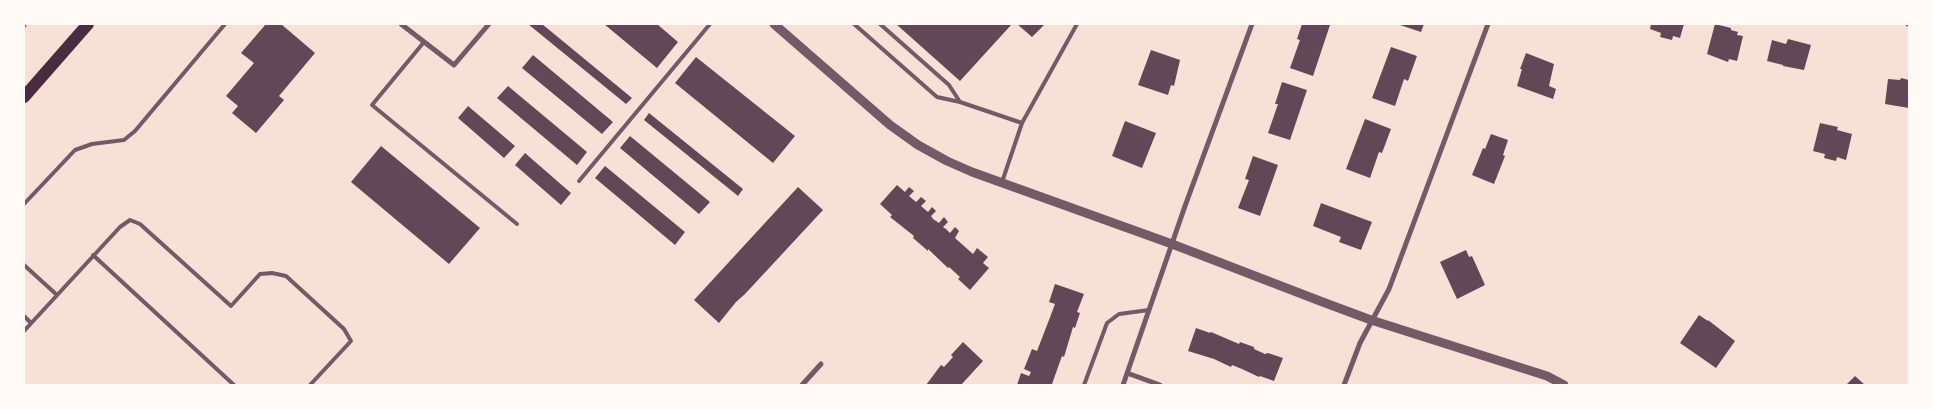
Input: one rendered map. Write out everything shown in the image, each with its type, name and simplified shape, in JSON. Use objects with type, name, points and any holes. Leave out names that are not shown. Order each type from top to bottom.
[{"type":"main road","points":[[24,97],[88,24]]},
{"type":"street","points":[[401,24],[454,65],[489,24]]},
{"type":"street","points":[[774,24],[890,125],[918,145],[947,162],[1172,244],[1371,320],[1547,376],[1564,385]]},
{"type":"street","points":[[1122,385],[1252,24]]},
{"type":"street","points":[[1344,385],[1360,343],[1389,289],[1488,24]]},
{"type":"street","points":[[802,385],[821,364]]},
{"type":"street","points":[[1127,373],[1160,385]]},
{"type":"lane","points":[[24,204],[75,150],[92,144],[124,140],[135,131],[225,24]]},
{"type":"lane","points":[[579,181],[710,24]]},
{"type":"lane","points":[[854,24],[934,95],[1022,124]]},
{"type":"lane","points":[[880,24],[949,85],[960,102]]},
{"type":"lane","points":[[1002,183],[1022,124],[1077,24]]},
{"type":"lane","points":[[424,42],[372,105],[517,224]]},
{"type":"lane","points":[[24,331],[93,255],[120,227],[130,220],[140,224],[231,306],[260,274],[272,273],[286,276],[344,329],[351,341],[310,385]]},
{"type":"lane","points":[[93,255],[234,385]]},
{"type":"lane","points":[[24,265],[57,295]]},
{"type":"lane","points":[[1084,385],[1107,323],[1120,314],[1149,310]]},
{"type":"lane","points":[[24,316],[31,323]]},
{"type":"building","points":[[266,24],[281,24],[315,53],[279,96],[284,100],[256,133],[232,113],[238,106],[226,96],[254,63],[241,53]]},
{"type":"building","points":[[528,24],[542,24],[632,98],[626,104]]},
{"type":"building","points":[[604,24],[657,24],[678,42],[657,68]]},
{"type":"building","points":[[896,24],[1012,24],[960,81]]},
{"type":"building","points":[[1017,24],[1045,24],[1032,37]]},
{"type":"building","points":[[1302,24],[1330,25],[1313,76],[1290,68],[1300,40],[1297,39]]},
{"type":"building","points":[[1397,24],[1424,24],[1421,32]]},
{"type":"building","points":[[1651,24],[1684,24],[1680,38],[1673,36],[1672,40],[1660,37],[1661,33],[1650,29]]},
{"type":"building","points":[[1715,24],[1731,28],[1731,30],[1738,32],[1737,35],[1743,36],[1737,61],[1729,59],[1728,62],[1707,54]]},
{"type":"building","points":[[1788,39],[1811,45],[1804,70],[1767,61],[1772,40],[1786,44]]},
{"type":"building","points":[[1391,47],[1417,56],[1408,81],[1404,79],[1395,106],[1372,98]]},
{"type":"building","points":[[1151,50],[1180,60],[1174,86],[1171,85],[1168,95],[1138,85]]},
{"type":"building","points":[[1526,53],[1554,64],[1549,86],[1556,89],[1553,99],[1517,86],[1522,69],[1520,69]]},
{"type":"building","points":[[533,55],[613,122],[602,134],[522,68]]},
{"type":"building","points":[[696,57],[795,136],[773,163],[675,83]]},
{"type":"building","points":[[1901,78],[1909,80],[1909,108],[1885,104],[1888,79],[1900,80]]},
{"type":"building","points":[[1282,82],[1307,90],[1290,140],[1268,133],[1278,104],[1275,104]]},
{"type":"building","points":[[508,86],[587,152],[577,165],[497,98]]},
{"type":"building","points":[[468,106],[515,146],[504,158],[458,118]]},
{"type":"building","points":[[649,113],[743,189],[738,196],[644,120]]},
{"type":"building","points":[[1365,119],[1391,129],[1382,153],[1379,152],[1370,178],[1346,169]]},
{"type":"building","points":[[1125,121],[1156,133],[1142,168],[1112,156]]},
{"type":"building","points":[[1820,123],[1838,127],[1837,130],[1852,134],[1846,160],[1837,157],[1836,161],[1824,158],[1825,154],[1813,151]]},
{"type":"building","points":[[1491,134],[1508,140],[1503,155],[1505,156],[1494,184],[1472,175]]},
{"type":"building","points":[[630,136],[710,202],[699,214],[620,148]]},
{"type":"building","points":[[381,146],[480,228],[449,264],[351,182]]},
{"type":"building","points":[[525,153],[571,193],[561,205],[515,165]]},
{"type":"building","points":[[1253,156],[1278,165],[1260,216],[1238,208],[1249,180],[1245,179]]},
{"type":"building","points":[[605,166],[685,232],[675,245],[595,178]]},
{"type":"building","points":[[897,185],[905,192],[909,187],[914,191],[909,196],[916,202],[921,197],[926,201],[921,206],[928,212],[932,207],[936,211],[931,216],[933,219],[939,223],[944,217],[948,222],[943,227],[950,233],[955,227],[959,231],[955,238],[973,254],[977,248],[988,257],[983,263],[989,268],[970,290],[958,279],[960,277],[890,217],[892,215],[880,204]]},
{"type":"building","points":[[798,187],[823,210],[736,302],[719,323],[694,300]]},
{"type":"building","points":[[1321,203],[1372,222],[1361,250],[1339,242],[1341,237],[1313,226]]},
{"type":"building","points":[[1466,250],[1469,257],[1472,256],[1485,285],[1457,299],[1440,262]]},
{"type":"building","points":[[1055,284],[1084,294],[1077,312],[1080,313],[1075,328],[1073,327],[1064,357],[1062,356],[1052,384],[1056,385],[1017,385],[1021,373],[1029,376],[1031,372],[1024,369],[1032,349],[1037,351],[1055,304],[1049,302]]},
{"type":"building","points":[[1699,315],[1735,341],[1716,368],[1680,343]]},
{"type":"building","points":[[1196,328],[1239,344],[1240,342],[1254,347],[1254,349],[1265,354],[1268,353],[1283,358],[1274,381],[1188,351]]},
{"type":"building","points":[[963,342],[983,361],[961,385],[926,385],[941,365],[944,367],[953,357],[951,355]]},
{"type":"building","points":[[1855,376],[1865,385],[1846,385]]}]
